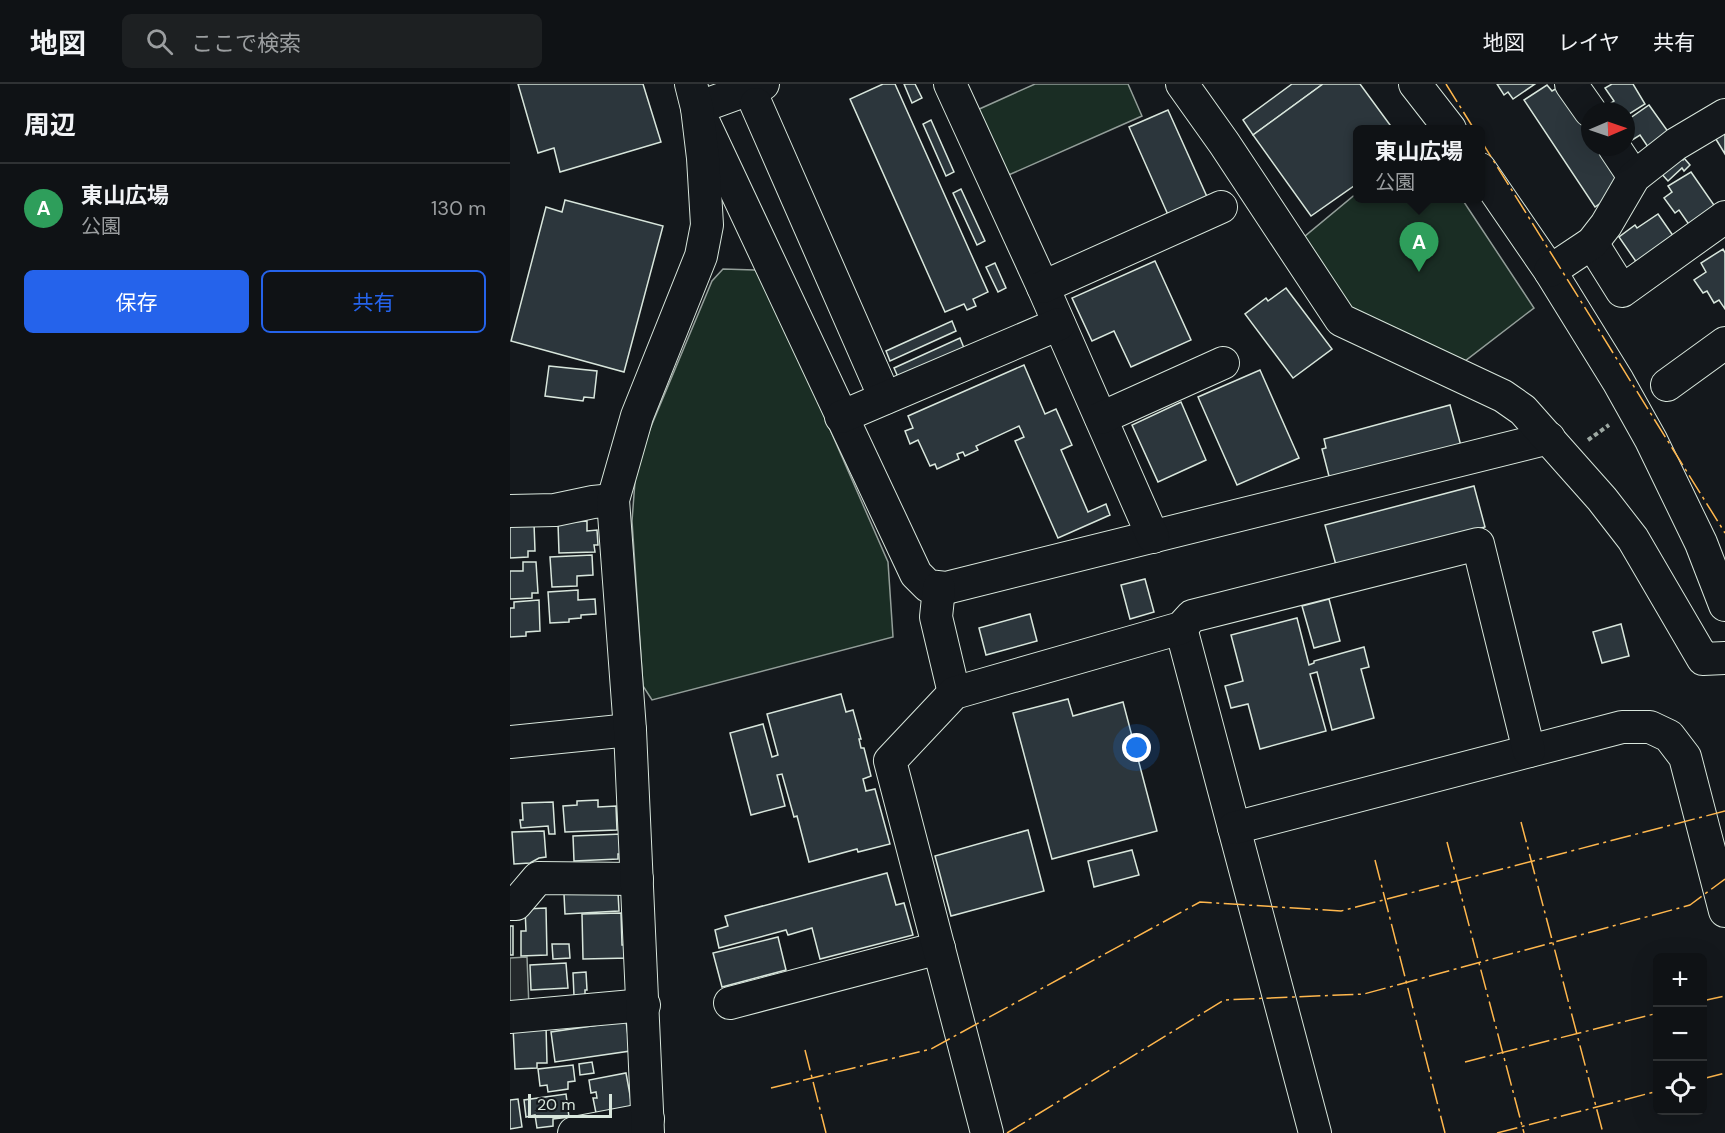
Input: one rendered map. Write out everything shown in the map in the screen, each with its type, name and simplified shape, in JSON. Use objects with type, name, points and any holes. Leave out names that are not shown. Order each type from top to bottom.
[{"type":"street","points":[[950,84],[1043,287],[1153,537]]},
{"type":"street","points":[[1182,84],[1224,142],[1341,320],[1503,396],[1523,410],[1602,499],[1633,539],[1703,659],[1725,658]]},
{"type":"street","points":[[1415,84],[1447,125]]},
{"type":"street","points":[[1572,84],[1584,102]]},
{"type":"street","points":[[694,96],[759,94],[885,398]]},
{"type":"street","points":[[694,96],[841,417],[916,574],[928,586],[946,588],[1549,438]]},
{"type":"street","points":[[574,1133],[648,1126],[630,730],[613,500],[637,416],[701,256],[706,225],[703,158],[694,96]]},
{"type":"street","points":[[1550,271],[1592,243],[1606,225],[1634,177],[1676,144],[1725,115]]},
{"type":"street","points":[[1620,156],[1634,177]]},
{"type":"street","points":[[1485,176],[1550,271],[1618,381],[1651,440],[1701,543],[1725,605]]},
{"type":"street","points":[[1043,287],[1221,207]]},
{"type":"street","points":[[1592,243],[1622,291],[1725,217]]},
{"type":"street","points":[[841,417],[1059,324]]},
{"type":"street","points":[[1667,385],[1725,343]]},
{"type":"street","points":[[1101,418],[1223,363]]},
{"type":"street","points":[[510,510],[555,510],[613,500]]},
{"type":"street","points":[[987,1133],[890,761],[954,693],[1180,628],[1192,616],[1478,544],[1529,751]]},
{"type":"street","points":[[939,588],[936,617],[954,693]]},
{"type":"street","points":[[1180,628],[1315,1133]]},
{"type":"street","points":[[1234,828],[1622,727],[1650,727],[1669,736],[1685,757],[1725,911]]},
{"type":"street","points":[[510,742],[630,730]]},
{"type":"street","points":[[510,904],[516,904],[538,878],[637,879]]},
{"type":"street","points":[[730,1003],[939,948]]},
{"type":"street","points":[[510,1017],[644,1005]]},
{"type":"green space","points":[[1035,84],[1128,84],[1142,116],[1004,177],[975,111]]},
{"type":"green space","points":[[1353,196],[1353,203],[1465,203],[1534,308],[1461,364],[1351,308],[1304,237]]},
{"type":"green space","points":[[723,269],[755,270],[766,283],[888,562],[893,637],[652,700],[643,686],[632,521],[636,468],[712,281]]},
{"type":"shaded area","points":[[527,957],[529,1008],[510,1009],[510,958]]},
{"type":"building","points":[[518,84],[643,84],[661,142],[560,172],[554,148],[538,153]]},
{"type":"building","points":[[883,84],[895,84],[988,292],[973,299],[976,306],[967,310],[964,304],[945,312],[850,99]]},
{"type":"building","points":[[904,84],[915,84],[922,98],[912,103]]},
{"type":"building","points":[[1292,84],[1323,84],[1253,135],[1243,120]]},
{"type":"building","points":[[1323,84],[1360,84],[1390,125],[1353,125],[1353,187],[1311,216],[1253,135]]},
{"type":"building","points":[[1497,84],[1535,84],[1513,99],[1508,92],[1504,95]]},
{"type":"building","points":[[1612,84],[1633,84],[1645,104],[1635,110],[1635,102],[1612,102],[1605,88]]},
{"type":"building","points":[[1547,85],[1552,91],[1559,87],[1581,120],[1581,156],[1605,156],[1621,180],[1619,190],[1595,207],[1524,100]]},
{"type":"building","points":[[1649,105],[1669,133],[1648,147],[1640,135],[1635,138],[1635,115]]},
{"type":"building","points":[[1168,110],[1208,199],[1169,217],[1129,127]]},
{"type":"building","points":[[931,120],[954,172],[946,176],[923,124]]},
{"type":"building","points":[[1725,130],[1725,154],[1714,136]]},
{"type":"building","points":[[1678,155],[1690,165],[1684,171],[1682,168],[1668,181],[1659,171]]},
{"type":"building","points":[[1691,172],[1716,208],[1690,226],[1679,210],[1675,213],[1664,198],[1672,192],[1668,186]]},
{"type":"building","points":[[961,189],[985,241],[977,245],[953,193]]},
{"type":"building","points":[[565,200],[663,226],[624,372],[511,341],[546,207],[562,212]]},
{"type":"building","points":[[1658,214],[1674,237],[1637,263],[1619,237],[1635,225],[1637,228]]},
{"type":"building","points":[[1723,249],[1725,253],[1725,309],[1719,300],[1714,303],[1707,291],[1703,293],[1694,280],[1706,272],[1701,263]]},
{"type":"building","points":[[1155,261],[1191,340],[1131,367],[1114,331],[1092,341],[1072,298]]},
{"type":"building","points":[[995,263],[1006,288],[998,292],[986,267]]},
{"type":"building","points":[[1286,288],[1332,349],[1293,378],[1245,314],[1266,298],[1268,301]]},
{"type":"building","points":[[952,321],[956,331],[890,361],[886,351]]},
{"type":"building","points":[[960,338],[964,348],[898,377],[894,368]]},
{"type":"building","points":[[1024,365],[1045,414],[1056,409],[1072,445],[1061,450],[1088,512],[1106,504],[1110,515],[1058,538],[1015,441],[1024,437],[1019,426],[976,446],[978,450],[965,456],[963,452],[957,454],[959,459],[937,469],[935,464],[930,466],[918,440],[910,444],[905,431],[913,428],[908,416]]},
{"type":"building","points":[[549,366],[597,371],[594,398],[584,397],[583,401],[545,396]]},
{"type":"building","points":[[1260,370],[1299,458],[1237,485],[1198,397]]},
{"type":"building","points":[[1181,402],[1206,460],[1158,482],[1132,425]]},
{"type":"building","points":[[1450,405],[1461,446],[1330,480],[1322,449],[1326,448],[1324,439]]},
{"type":"building","points":[[1474,486],[1485,527],[1336,565],[1325,525]]},
{"type":"building","points":[[587,521],[587,531],[597,530],[598,545],[594,545],[595,552],[559,553],[558,523]]},
{"type":"building","points":[[534,523],[535,551],[528,551],[528,557],[510,558],[510,525]]},
{"type":"building","points":[[592,555],[593,575],[577,576],[577,586],[552,587],[550,557]]},
{"type":"building","points":[[523,562],[536,562],[538,593],[532,593],[532,598],[510,599],[510,571],[523,571]]},
{"type":"building","points":[[1145,579],[1154,612],[1130,619],[1121,585]]},
{"type":"building","points":[[578,590],[578,600],[595,599],[596,614],[581,615],[581,618],[569,619],[569,622],[550,623],[548,592]]},
{"type":"building","points":[[1329,599],[1340,641],[1314,648],[1302,606]]},
{"type":"building","points":[[539,600],[540,631],[526,632],[526,636],[510,637],[510,608],[514,608],[514,602]]},
{"type":"building","points":[[1030,614],[1037,641],[986,655],[979,628]]},
{"type":"building","points":[[1297,618],[1309,665],[1314,661],[1364,647],[1369,667],[1361,669],[1374,718],[1332,730],[1317,672],[1310,674],[1326,731],[1260,749],[1248,704],[1231,708],[1225,686],[1243,681],[1231,635]]},
{"type":"building","points":[[1621,624],[1629,656],[1602,663],[1593,632]]},
{"type":"building","points":[[841,694],[846,712],[853,710],[861,739],[859,739],[861,748],[864,748],[871,776],[863,779],[866,791],[875,789],[890,844],[858,852],[857,849],[809,862],[797,816],[794,817],[782,774],[777,775],[785,806],[751,815],[730,733],[763,724],[772,757],[778,755],[767,714]]},
{"type":"building","points":[[1068,699],[1073,716],[1123,702],[1157,831],[1052,859],[1013,713]]},
{"type":"building","points":[[598,800],[598,807],[616,806],[617,830],[565,832],[563,806],[577,805],[577,801]]},
{"type":"building","points":[[553,802],[555,834],[549,834],[548,826],[521,828],[522,803]]},
{"type":"building","points":[[1028,830],[1044,891],[951,916],[935,856]]},
{"type":"building","points":[[544,831],[546,857],[530,863],[514,864],[512,832]]},
{"type":"building","points":[[622,834],[622,854],[618,854],[618,859],[574,861],[573,836]]},
{"type":"building","points":[[1132,850],[1139,875],[1094,887],[1088,861]]},
{"type":"building","points":[[887,873],[896,905],[904,903],[913,935],[820,959],[812,928],[788,935],[786,930],[719,948],[715,930],[728,926],[725,916]]},
{"type":"building","points":[[618,892],[619,911],[565,914],[564,894]]},
{"type":"building","points":[[546,908],[547,955],[521,956],[521,931],[526,931],[525,909]]},
{"type":"building","points":[[621,913],[622,945],[628,945],[629,958],[583,959],[582,914]]},
{"type":"building","points":[[510,926],[513,926],[513,955],[510,955]]},
{"type":"building","points":[[778,937],[786,970],[722,987],[713,953]]},
{"type":"building","points":[[552,944],[569,944],[570,958],[553,959]]},
{"type":"building","points":[[566,963],[568,988],[531,990],[530,965]]},
{"type":"building","points":[[586,972],[585,996],[574,996],[573,973]]},
{"type":"building","points":[[626,1021],[630,1051],[555,1062],[551,1032]]},
{"type":"building","points":[[546,1026],[547,1063],[537,1063],[537,1068],[515,1069],[513,1027]]},
{"type":"building","points":[[592,1062],[594,1073],[580,1075],[579,1064]]},
{"type":"building","points":[[573,1065],[575,1081],[568,1082],[568,1089],[548,1092],[547,1085],[540,1086],[538,1069]]},
{"type":"building","points":[[626,1073],[632,1106],[596,1113],[593,1098],[597,1098],[596,1092],[591,1093],[589,1080]]},
{"type":"building","points":[[566,1094],[569,1117],[553,1119],[553,1126],[537,1128],[535,1115],[526,1117],[524,1100]]},
{"type":"building","points":[[518,1099],[522,1127],[510,1129],[510,1100]]},
{"type":"power","points":[[1446,84],[1472,125]]},
{"type":"power","points":[[1485,147],[1725,533]]},
{"type":"power","points":[[771,1088],[931,1049],[1200,902],[1341,911],[1725,811]]},
{"type":"power","points":[[1521,822],[1603,1133]]},
{"type":"power","points":[[1447,842],[1524,1133]]},
{"type":"power","points":[[1375,860],[1445,1133]]},
{"type":"power","points":[[1007,1133],[1224,1000],[1364,994],[1690,905],[1725,879]]},
{"type":"power","points":[[1707,1000],[1725,996]]},
{"type":"power","points":[[1465,1062],[1653,1014]]},
{"type":"power","points":[[805,1050],[826,1133]]},
{"type":"power","points":[[1707,1078],[1725,1073]]},
{"type":"power","points":[[1497,1133],[1653,1092]]},
{"type":"place","name":"東山広場","points":[[1419,272]]}]
